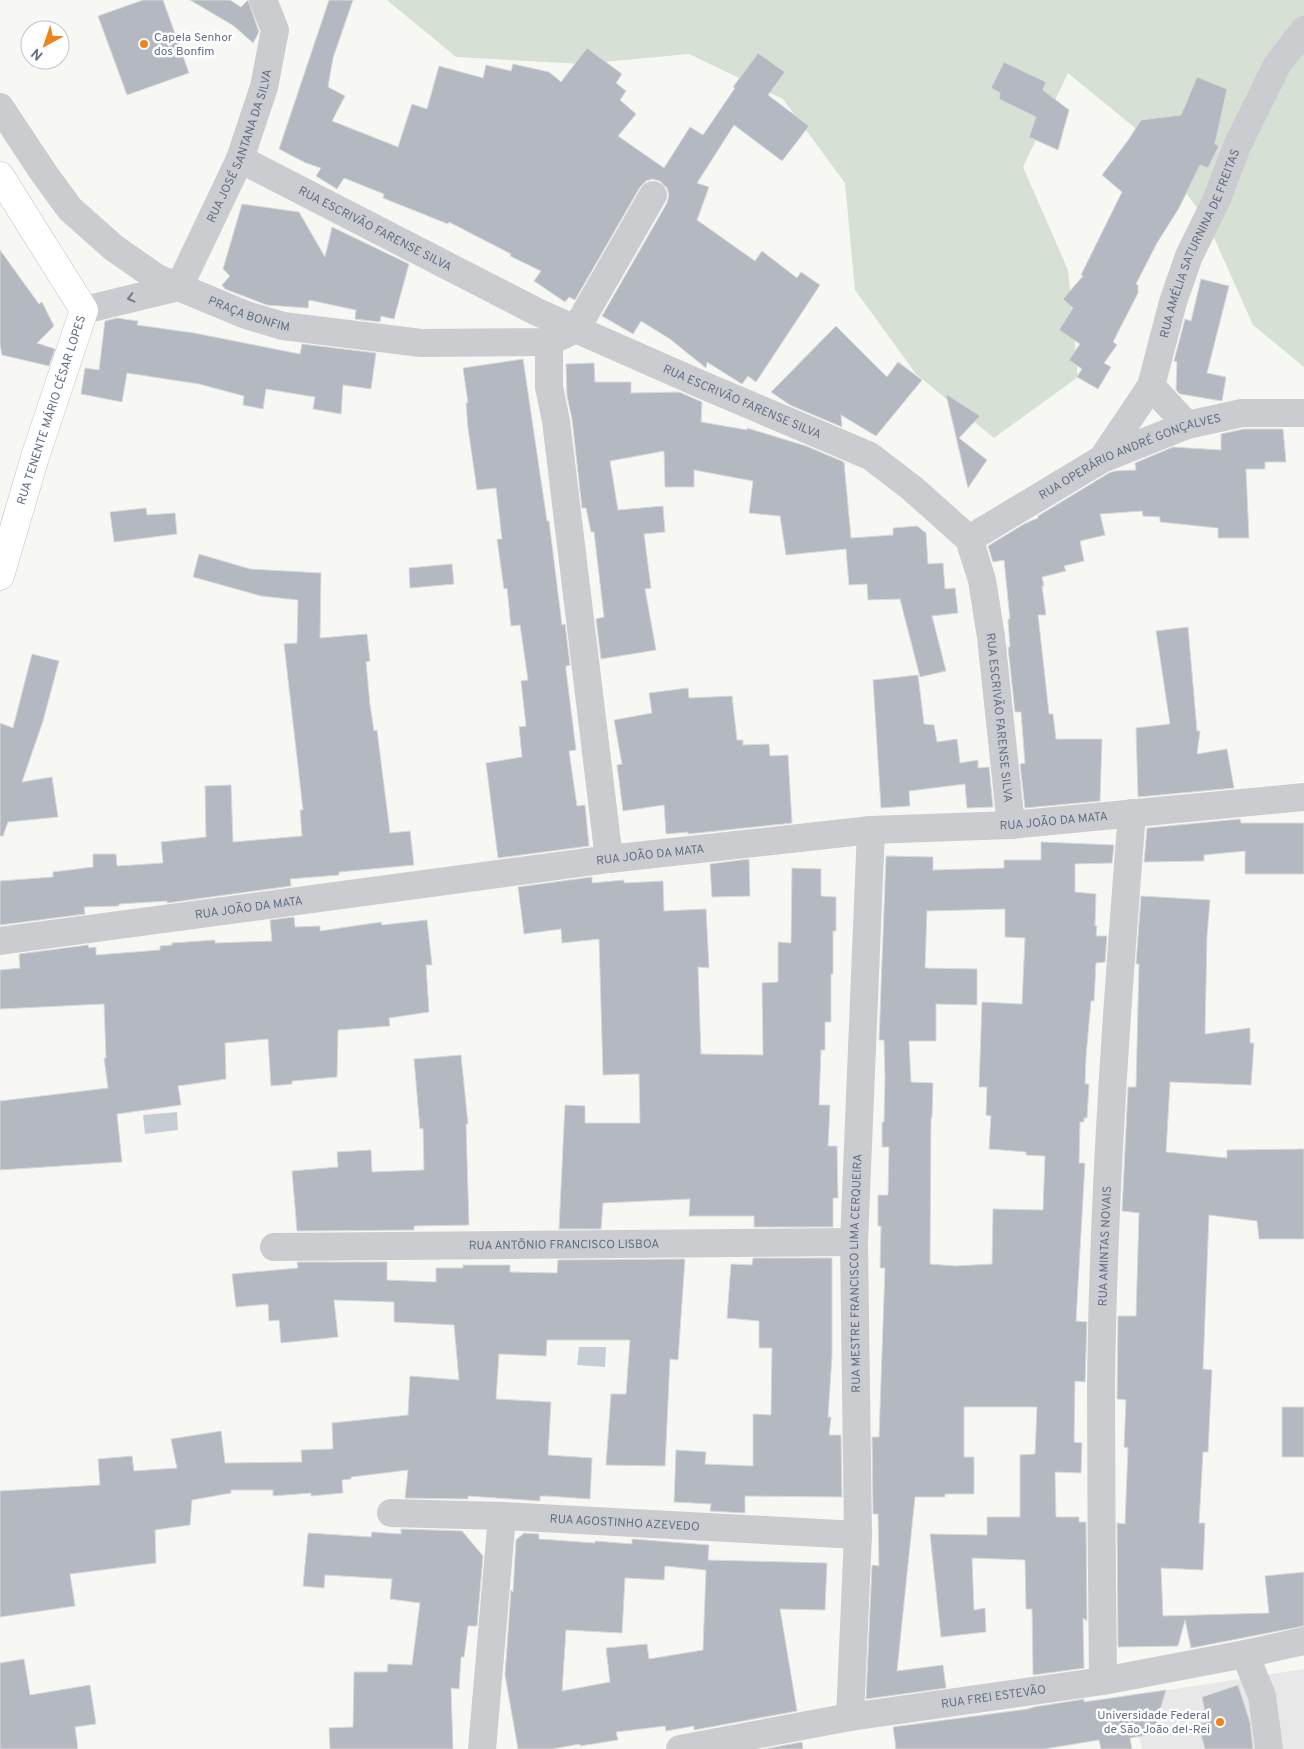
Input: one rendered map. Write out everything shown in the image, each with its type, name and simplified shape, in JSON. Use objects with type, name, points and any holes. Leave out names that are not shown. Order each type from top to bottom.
[{"type":"main road","name":"RUA TENENTE MÁRIO CÉSAR LOPES","points":[[0,176],[84,310],[35,457],[0,576]]},
{"type":"street","name":"RUA JOSÉ SANTANA DA SILVA","points":[[179,287],[240,159],[264,87],[276,30],[263,0]]},
{"type":"street","name":"RUA AMÉLIA SATURNINA DE FREITAS","points":[[1102,459],[1151,386],[1173,302],[1189,256],[1217,199],[1237,146],[1277,65],[1304,30]]},
{"type":"street","name":"PRAÇA BONFIM","points":[[0,107],[70,209],[114,248],[157,278],[246,314],[283,326],[421,343],[548,342],[576,329]]},
{"type":"street","name":"RUA ESCRIVÃO FARENSE SILVA","points":[[240,159],[537,312],[870,456],[913,489],[970,538],[982,580],[991,637],[1011,825]]},
{"type":"street","points":[[576,329],[653,195]]},
{"type":"street","points":[[84,310],[179,287]]},
{"type":"street","points":[[548,342],[549,387],[557,431],[609,859]]},
{"type":"street","points":[[1151,386],[1187,425]]},
{"type":"street","name":"RUA OPERÁRIO ANDRÉ GONÇALVES","points":[[970,538],[1102,459],[1187,425],[1242,413],[1304,413]]},
{"type":"street","name":"RUA JOÃO DA MATA","points":[[0,941],[609,859],[871,830],[1011,825],[1304,797]]},
{"type":"street","name":"RUA AMINTAS NOVAIS","points":[[1103,1681],[1101,1387],[1107,1204],[1120,964],[1132,813]]},
{"type":"street","name":"RUA MESTRE FRANCISCO LIMA CERQUEIRA","points":[[850,1717],[858,1535],[854,1242],[871,830]]},
{"type":"street","name":"RUA ANTÔNIO FRANCISCO LISBOA","points":[[274,1247],[854,1242]]},
{"type":"street","name":"RUA AGOSTINHO AZEVEDO","points":[[391,1513],[502,1516],[858,1535]]},
{"type":"street","points":[[482,1749],[502,1516]]},
{"type":"street","name":"RUA FREI ESTEVÃO","points":[[680,1749],[850,1717],[1103,1681],[1304,1641]]},
{"type":"street","points":[[1245,1654],[1262,1696],[1269,1749]]},
{"type":"shaded area","points":[[387,0],[1304,0],[1304,367],[1253,325],[1207,222],[1146,137],[1068,73],[1023,167],[1068,270],[1078,377],[994,438],[916,374],[855,290],[845,183],[783,99],[689,54],[582,64],[456,57]]},
{"type":"shaded area","points":[[177,1112],[178,1130],[145,1134],[143,1115]]},
{"type":"shaded area","points":[[579,1347],[606,1347],[605,1367],[577,1365]]},
{"type":"shaded area","name":"Universidade Federal de São João del-Rei","points":[[1304,1669],[1304,1749],[1142,1749],[1130,1696]]},
{"type":"building","name":"Capela Senhor dos Bonfim","points":[[143,0],[163,0],[189,73],[127,95],[98,16]]},
{"type":"building","points":[[190,0],[230,0],[241,7],[248,0],[259,32],[253,43],[234,26]]},
{"type":"building","points":[[329,0],[353,0],[333,58],[328,87],[345,96],[332,121],[398,147],[412,104],[427,109],[439,66],[483,78],[486,65],[511,71],[513,64],[549,72],[561,82],[587,48],[622,74],[616,83],[626,91],[620,100],[636,114],[618,136],[664,168],[690,127],[703,135],[735,88],[733,87],[758,53],[785,72],[768,95],[809,126],[782,161],[734,125],[697,183],[709,187],[697,220],[755,261],[762,251],[797,278],[801,272],[820,285],[756,382],[748,376],[742,384],[707,362],[706,368],[670,339],[641,321],[633,334],[602,316],[667,203],[669,195],[667,188],[660,181],[652,179],[646,181],[640,187],[575,300],[569,297],[565,302],[534,281],[541,271],[510,256],[511,254],[449,222],[448,224],[383,198],[384,194],[344,178],[337,189],[316,176],[321,168],[306,163],[279,149]]},
{"type":"building","points":[[1004,62],[1046,82],[1043,90],[1069,110],[1058,150],[1029,137],[1036,117],[999,99],[1000,93],[991,88]]},
{"type":"building","points":[[1197,77],[1227,89],[1215,144],[1219,146],[1208,168],[1200,165],[1179,208],[1157,243],[1136,284],[1138,285],[1138,293],[1113,342],[1117,345],[1104,363],[1111,367],[1098,389],[1077,377],[1082,369],[1069,360],[1080,344],[1059,330],[1073,308],[1063,299],[1083,276],[1081,275],[1122,192],[1102,175],[1141,120],[1181,115]]},
{"type":"building","points":[[242,204],[299,212],[325,257],[332,227],[409,264],[394,319],[381,316],[380,322],[355,319],[356,310],[309,300],[308,308],[267,305],[225,289],[222,285],[230,276],[223,269]]},
{"type":"building","points":[[0,250],[39,304],[42,302],[54,326],[37,343],[55,349],[49,366],[2,355],[0,345]]},
{"type":"building","points":[[1201,279],[1229,286],[1207,373],[1226,377],[1222,401],[1180,394],[1176,390],[1177,362],[1174,361],[1185,319],[1191,321]]},
{"type":"building","points":[[117,318],[138,321],[137,325],[194,333],[300,354],[302,344],[376,353],[371,389],[343,385],[341,414],[313,409],[315,397],[266,389],[263,409],[243,405],[244,396],[199,384],[127,373],[122,402],[81,394],[85,368],[99,370],[105,321]]},
{"type":"building","points":[[836,326],[887,377],[898,362],[922,380],[876,436],[841,415],[842,427],[790,405],[771,392]]},
{"type":"building","points":[[523,359],[547,521],[549,521],[562,625],[565,624],[570,665],[566,666],[566,670],[576,750],[569,751],[577,806],[585,805],[589,846],[498,858],[486,763],[522,757],[519,727],[526,726],[521,681],[528,680],[520,625],[511,626],[507,588],[504,589],[497,539],[502,539],[496,488],[477,490],[468,428],[466,403],[468,403],[463,368]]},
{"type":"building","points":[[594,363],[595,382],[631,382],[631,393],[679,392],[702,402],[701,422],[747,430],[747,428],[806,446],[844,462],[851,538],[893,535],[893,528],[917,526],[926,533],[928,564],[943,563],[945,589],[955,588],[958,613],[932,616],[946,671],[920,677],[900,599],[868,600],[867,584],[849,585],[846,549],[786,555],[780,516],[749,513],[753,481],[694,470],[694,487],[665,487],[664,451],[610,461],[618,510],[663,506],[665,532],[644,534],[651,588],[645,589],[656,650],[601,659],[596,619],[604,617],[594,532],[591,532],[586,508],[582,508],[572,419],[567,396],[566,364]]},
{"type":"building","points":[[946,394],[980,416],[959,438],[987,460],[968,488]]},
{"type":"building","points":[[1244,429],[1283,429],[1286,462],[1265,462],[1265,469],[1246,469],[1249,538],[1218,538],[1218,528],[1160,522],[1160,517],[1143,516],[1142,511],[1100,514],[1105,535],[1080,541],[1084,561],[1064,566],[1066,571],[1042,577],[1046,615],[1038,615],[1049,714],[1053,714],[1056,739],[1102,739],[1100,801],[1025,808],[1020,764],[1025,763],[1021,712],[1015,712],[1008,647],[1010,647],[1008,619],[1010,619],[1004,560],[993,562],[988,546],[1024,524],[1038,518],[1038,516],[1109,473],[1136,470],[1135,463],[1173,447],[1221,450],[1221,434]]},
{"type":"building","points":[[146,508],[147,515],[175,513],[177,534],[114,542],[110,512]]},
{"type":"building","points":[[199,554],[250,569],[321,573],[320,638],[367,634],[370,661],[366,662],[370,705],[374,731],[377,730],[390,833],[410,831],[414,865],[339,872],[339,875],[290,879],[291,886],[167,903],[167,901],[119,904],[119,906],[84,907],[85,914],[0,925],[0,881],[53,877],[53,872],[93,867],[93,854],[116,854],[117,866],[163,863],[161,842],[206,837],[205,786],[231,785],[233,842],[302,836],[300,810],[303,810],[284,644],[297,643],[298,600],[261,596],[193,577]]},
{"type":"building","points":[[452,564],[454,584],[410,588],[409,568]]},
{"type":"building","points":[[1188,627],[1197,731],[1200,731],[1197,754],[1227,749],[1234,788],[1138,797],[1136,728],[1170,724],[1156,631]]},
{"type":"building","points":[[32,654],[59,661],[43,721],[22,782],[52,777],[58,817],[8,822],[3,836],[0,836],[0,723],[13,728]]},
{"type":"building","points":[[918,675],[924,724],[934,725],[937,742],[957,739],[960,763],[978,760],[978,768],[989,767],[993,807],[967,808],[965,784],[909,791],[910,806],[881,808],[873,680]]},
{"type":"building","points":[[688,688],[689,698],[732,696],[737,740],[743,740],[743,745],[769,744],[770,756],[788,755],[792,823],[688,834],[688,832],[666,834],[664,805],[623,811],[617,765],[622,764],[614,720],[652,713],[649,693]]},
{"type":"building","points":[[1240,819],[1241,823],[1304,823],[1304,874],[1245,874],[1245,851],[1204,855],[1204,861],[1144,862],[1147,828]]},
{"type":"building","points":[[1041,842],[1114,845],[1112,863],[1075,864],[1075,892],[1096,894],[1096,936],[1107,936],[1105,962],[1096,963],[1094,1001],[1091,1001],[1086,1057],[1085,1084],[1089,1084],[1087,1118],[1084,1118],[1084,1122],[1080,1122],[1079,1163],[1085,1163],[1076,1321],[1087,1322],[1085,1382],[1075,1381],[1074,1442],[1082,1443],[1081,1473],[1055,1472],[1056,1517],[1079,1517],[1079,1522],[1086,1522],[1087,1621],[1083,1618],[1084,1668],[1033,1675],[1032,1609],[1026,1609],[1025,1560],[972,1558],[974,1610],[985,1608],[986,1632],[941,1637],[930,1534],[987,1535],[987,1517],[1020,1517],[1020,1455],[1035,1454],[1037,1407],[964,1407],[964,1457],[974,1457],[974,1494],[945,1494],[945,1497],[915,1497],[897,1671],[943,1665],[946,1688],[866,1699],[872,1565],[879,1566],[878,1514],[873,1514],[872,1437],[879,1437],[885,1268],[880,1268],[881,1226],[878,1226],[878,1195],[888,1195],[889,1147],[882,1147],[885,1078],[884,1040],[879,1040],[886,856],[933,857],[933,870],[1004,868],[1004,860],[1041,860]],"holes":[[[1005,909],[1005,937],[1025,938],[1022,1004],[982,1002],[979,1087],[987,1087],[986,1115],[991,1116],[989,1149],[1026,1152],[1026,1155],[1045,1156],[1043,1210],[993,1209],[992,1264],[955,1266],[930,1264],[933,1083],[911,1082],[909,1041],[936,1041],[936,1004],[977,1005],[977,969],[925,968],[927,911]]]},
{"type":"building","points":[[749,859],[750,896],[712,897],[710,864]]},
{"type":"building","points":[[792,868],[821,869],[821,896],[836,897],[836,931],[833,931],[833,974],[831,974],[831,1022],[825,1022],[825,1050],[821,1050],[819,1105],[830,1105],[828,1146],[837,1146],[838,1198],[833,1198],[833,1227],[754,1227],[754,1216],[689,1216],[690,1199],[603,1203],[601,1229],[559,1229],[565,1105],[585,1106],[585,1123],[640,1123],[639,1074],[603,1075],[599,939],[562,943],[561,929],[524,934],[518,887],[592,877],[592,883],[624,880],[624,883],[663,881],[664,911],[706,909],[709,968],[698,967],[701,1054],[763,1055],[762,983],[778,982],[778,942],[791,943]]},
{"type":"building","points":[[1141,896],[1210,900],[1207,936],[1205,1034],[1250,1028],[1250,1043],[1254,1043],[1251,1085],[1170,1082],[1166,1152],[1227,1158],[1227,1150],[1304,1149],[1304,1239],[1259,1239],[1257,1221],[1209,1215],[1203,1369],[1212,1370],[1208,1452],[1203,1452],[1199,1523],[1205,1523],[1203,1570],[1161,1568],[1163,1616],[1269,1613],[1265,1576],[1304,1572],[1304,1626],[1191,1648],[1185,1620],[1178,1646],[1118,1647],[1117,1523],[1125,1524],[1128,1448],[1124,1447],[1126,1400],[1117,1399],[1118,1316],[1136,1316],[1139,1213],[1122,1211],[1128,1087],[1136,1087],[1139,964],[1136,964]]},
{"type":"building","points":[[294,917],[295,927],[320,926],[320,931],[381,922],[382,925],[427,920],[432,965],[426,965],[429,1012],[389,1018],[390,1026],[338,1030],[337,1077],[292,1081],[292,1084],[271,1086],[268,1039],[225,1043],[226,1079],[178,1086],[181,1105],[117,1114],[122,1162],[0,1170],[0,1101],[108,1088],[104,1058],[106,1058],[104,1004],[0,1009],[0,970],[20,968],[19,954],[88,945],[89,948],[96,947],[96,955],[160,950],[160,946],[172,945],[172,943],[215,940],[215,943],[272,941],[270,920]]},
{"type":"building","points":[[461,1055],[468,1124],[466,1124],[469,1225],[414,1226],[414,1230],[297,1231],[292,1171],[338,1167],[337,1152],[371,1150],[372,1172],[424,1170],[423,1128],[420,1129],[414,1059]]},
{"type":"building","points":[[753,1258],[832,1258],[832,1356],[828,1417],[831,1417],[829,1435],[841,1435],[842,1497],[745,1496],[745,1513],[710,1511],[711,1504],[674,1502],[676,1450],[706,1452],[705,1464],[753,1466],[753,1414],[771,1415],[772,1348],[759,1348],[759,1321],[727,1318],[731,1264],[752,1265]]},
{"type":"building","points":[[685,1259],[678,1360],[670,1359],[665,1466],[606,1465],[611,1394],[626,1394],[630,1340],[547,1340],[546,1356],[499,1354],[496,1399],[551,1402],[548,1455],[592,1458],[590,1499],[546,1496],[540,1496],[540,1501],[468,1496],[468,1499],[405,1498],[408,1470],[351,1477],[351,1479],[342,1480],[343,1493],[311,1496],[311,1493],[273,1496],[273,1490],[231,1490],[231,1493],[192,1500],[190,1525],[155,1530],[156,1563],[70,1574],[75,1606],[0,1617],[0,1491],[100,1485],[98,1459],[132,1456],[134,1471],[177,1468],[171,1439],[221,1431],[225,1463],[302,1462],[301,1450],[333,1449],[332,1423],[408,1415],[410,1376],[459,1380],[454,1325],[394,1322],[394,1302],[334,1300],[338,1337],[281,1343],[279,1320],[269,1321],[268,1304],[236,1307],[232,1274],[298,1268],[297,1262],[387,1262],[387,1280],[436,1282],[436,1268],[463,1268],[463,1265],[510,1265],[510,1272],[557,1273],[558,1260]]},
{"type":"building","points":[[1282,1407],[1304,1407],[1304,1457],[1282,1457]]},
{"type":"building","points":[[401,1529],[462,1531],[483,1556],[477,1626],[468,1626],[464,1657],[461,1657],[459,1689],[451,1688],[453,1749],[330,1749],[329,1728],[353,1727],[354,1672],[387,1672],[388,1664],[412,1665],[420,1603],[390,1599],[392,1579],[325,1575],[324,1588],[303,1586],[308,1533],[371,1537],[372,1532],[401,1534]]},
{"type":"building","points":[[524,1533],[539,1534],[539,1539],[595,1543],[595,1541],[632,1544],[632,1539],[709,1545],[708,1560],[827,1563],[825,1610],[780,1609],[797,1711],[694,1730],[694,1726],[666,1731],[665,1726],[616,1732],[618,1740],[580,1746],[580,1744],[552,1749],[518,1749],[505,1675],[516,1540]],"holes":[[[665,1566],[706,1570],[703,1650],[649,1659],[647,1644],[606,1648],[610,1682],[562,1691],[566,1630],[622,1633],[625,1578],[664,1580]]]},
{"type":"building","points":[[24,1659],[30,1695],[90,1685],[96,1724],[75,1727],[78,1749],[0,1749],[0,1663]]},
{"type":"building","points":[[1238,1685],[1250,1722],[1253,1749],[1205,1749],[1198,1724],[1207,1722],[1202,1697]]},
{"type":"building","points":[[1166,1690],[1153,1734],[1130,1738],[1132,1749],[1101,1749],[1099,1740],[1044,1749],[896,1749],[893,1727],[1028,1709],[1084,1699],[1084,1702]]},
{"type":"building","points":[[802,1742],[803,1749],[764,1749]]},
{"type":"place","name":"Capela Senhor dos Bonfim","points":[[144,44]]},
{"type":"place","name":"Universidade Federal de São João del-Rei","points":[[1220,1722]]}]
